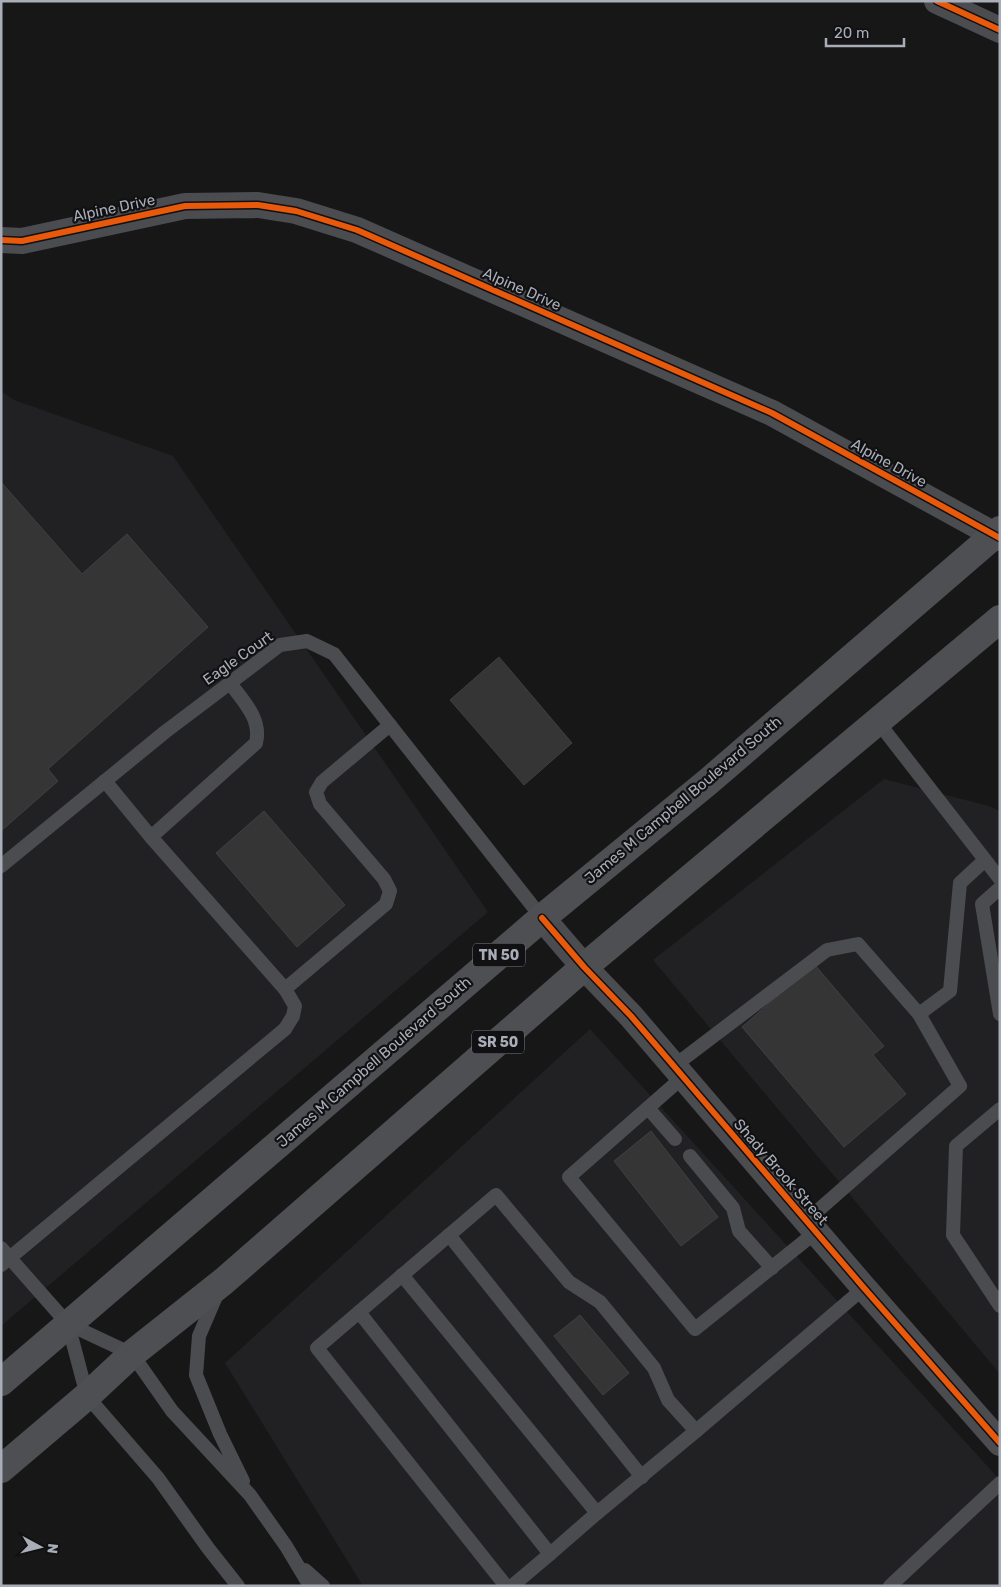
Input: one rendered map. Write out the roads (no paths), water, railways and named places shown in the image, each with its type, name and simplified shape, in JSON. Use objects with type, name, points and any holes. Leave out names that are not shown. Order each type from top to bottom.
[{"type":"main road","name":"James M Campbell Boulevard South","points":[[1,1382],[542,918],[709,781],[998,534]]},
{"type":"main road","name":"SR 50","points":[[1,1469],[87,1396],[132,1354],[224,1281],[584,967],[1000,620]]},
{"type":"street","points":[[937,1],[1000,30]]},
{"type":"street","name":"Alpine Drive","points":[[1,240],[22,241],[185,206],[258,205],[296,211],[358,230],[772,413],[998,534]]},
{"type":"street","name":"Shady Brook Street","points":[[542,918],[584,967],[631,1016],[864,1288],[1000,1443]]},
{"type":"lane","name":"Eagle Court","points":[[1,866],[165,732],[280,645],[308,641],[334,654],[542,918]]},
{"type":"lane","points":[[151,837],[256,743],[259,733],[254,718],[230,683]]},
{"type":"lane","points":[[878,722],[1000,879]]},
{"type":"lane","points":[[285,989],[386,904],[390,891],[384,879],[320,804],[316,792],[322,782],[390,725]]},
{"type":"lane","points":[[105,781],[151,837],[285,989],[295,1006],[293,1016],[285,1029],[4,1257],[68,1324],[132,1354],[172,1411],[250,1495]]},
{"type":"lane","points":[[919,1014],[950,991],[960,884],[985,860]]},
{"type":"lane","points":[[1000,888],[982,904],[1000,1014]]},
{"type":"lane","points":[[858,944],[919,1014],[960,1086],[811,1226],[772,1268],[696,1329],[569,1177],[648,1108],[678,1072],[827,950],[858,944]]},
{"type":"lane","points":[[648,1108],[675,1138]]},
{"type":"lane","points":[[1000,1109],[956,1146],[953,1236],[1000,1306]]},
{"type":"lane","points":[[690,1156],[732,1208],[739,1231],[772,1268]]},
{"type":"lane","points":[[506,1586],[317,1348],[496,1195],[569,1282],[600,1302],[654,1368],[668,1400],[696,1431]]},
{"type":"lane","points":[[449,1236],[642,1477]]},
{"type":"lane","points":[[402,1275],[596,1513]]},
{"type":"lane","points":[[224,1281],[199,1336],[196,1375],[220,1434],[250,1495],[310,1586]]},
{"type":"lane","points":[[512,1586],[864,1288]]},
{"type":"lane","points":[[359,1312],[550,1554]]},
{"type":"lane","points":[[68,1324],[87,1396],[158,1478],[238,1586]]},
{"type":"lane","points":[[890,1586],[1000,1484]]},
{"type":"lane","points":[[297,1564],[324,1586]]}]
